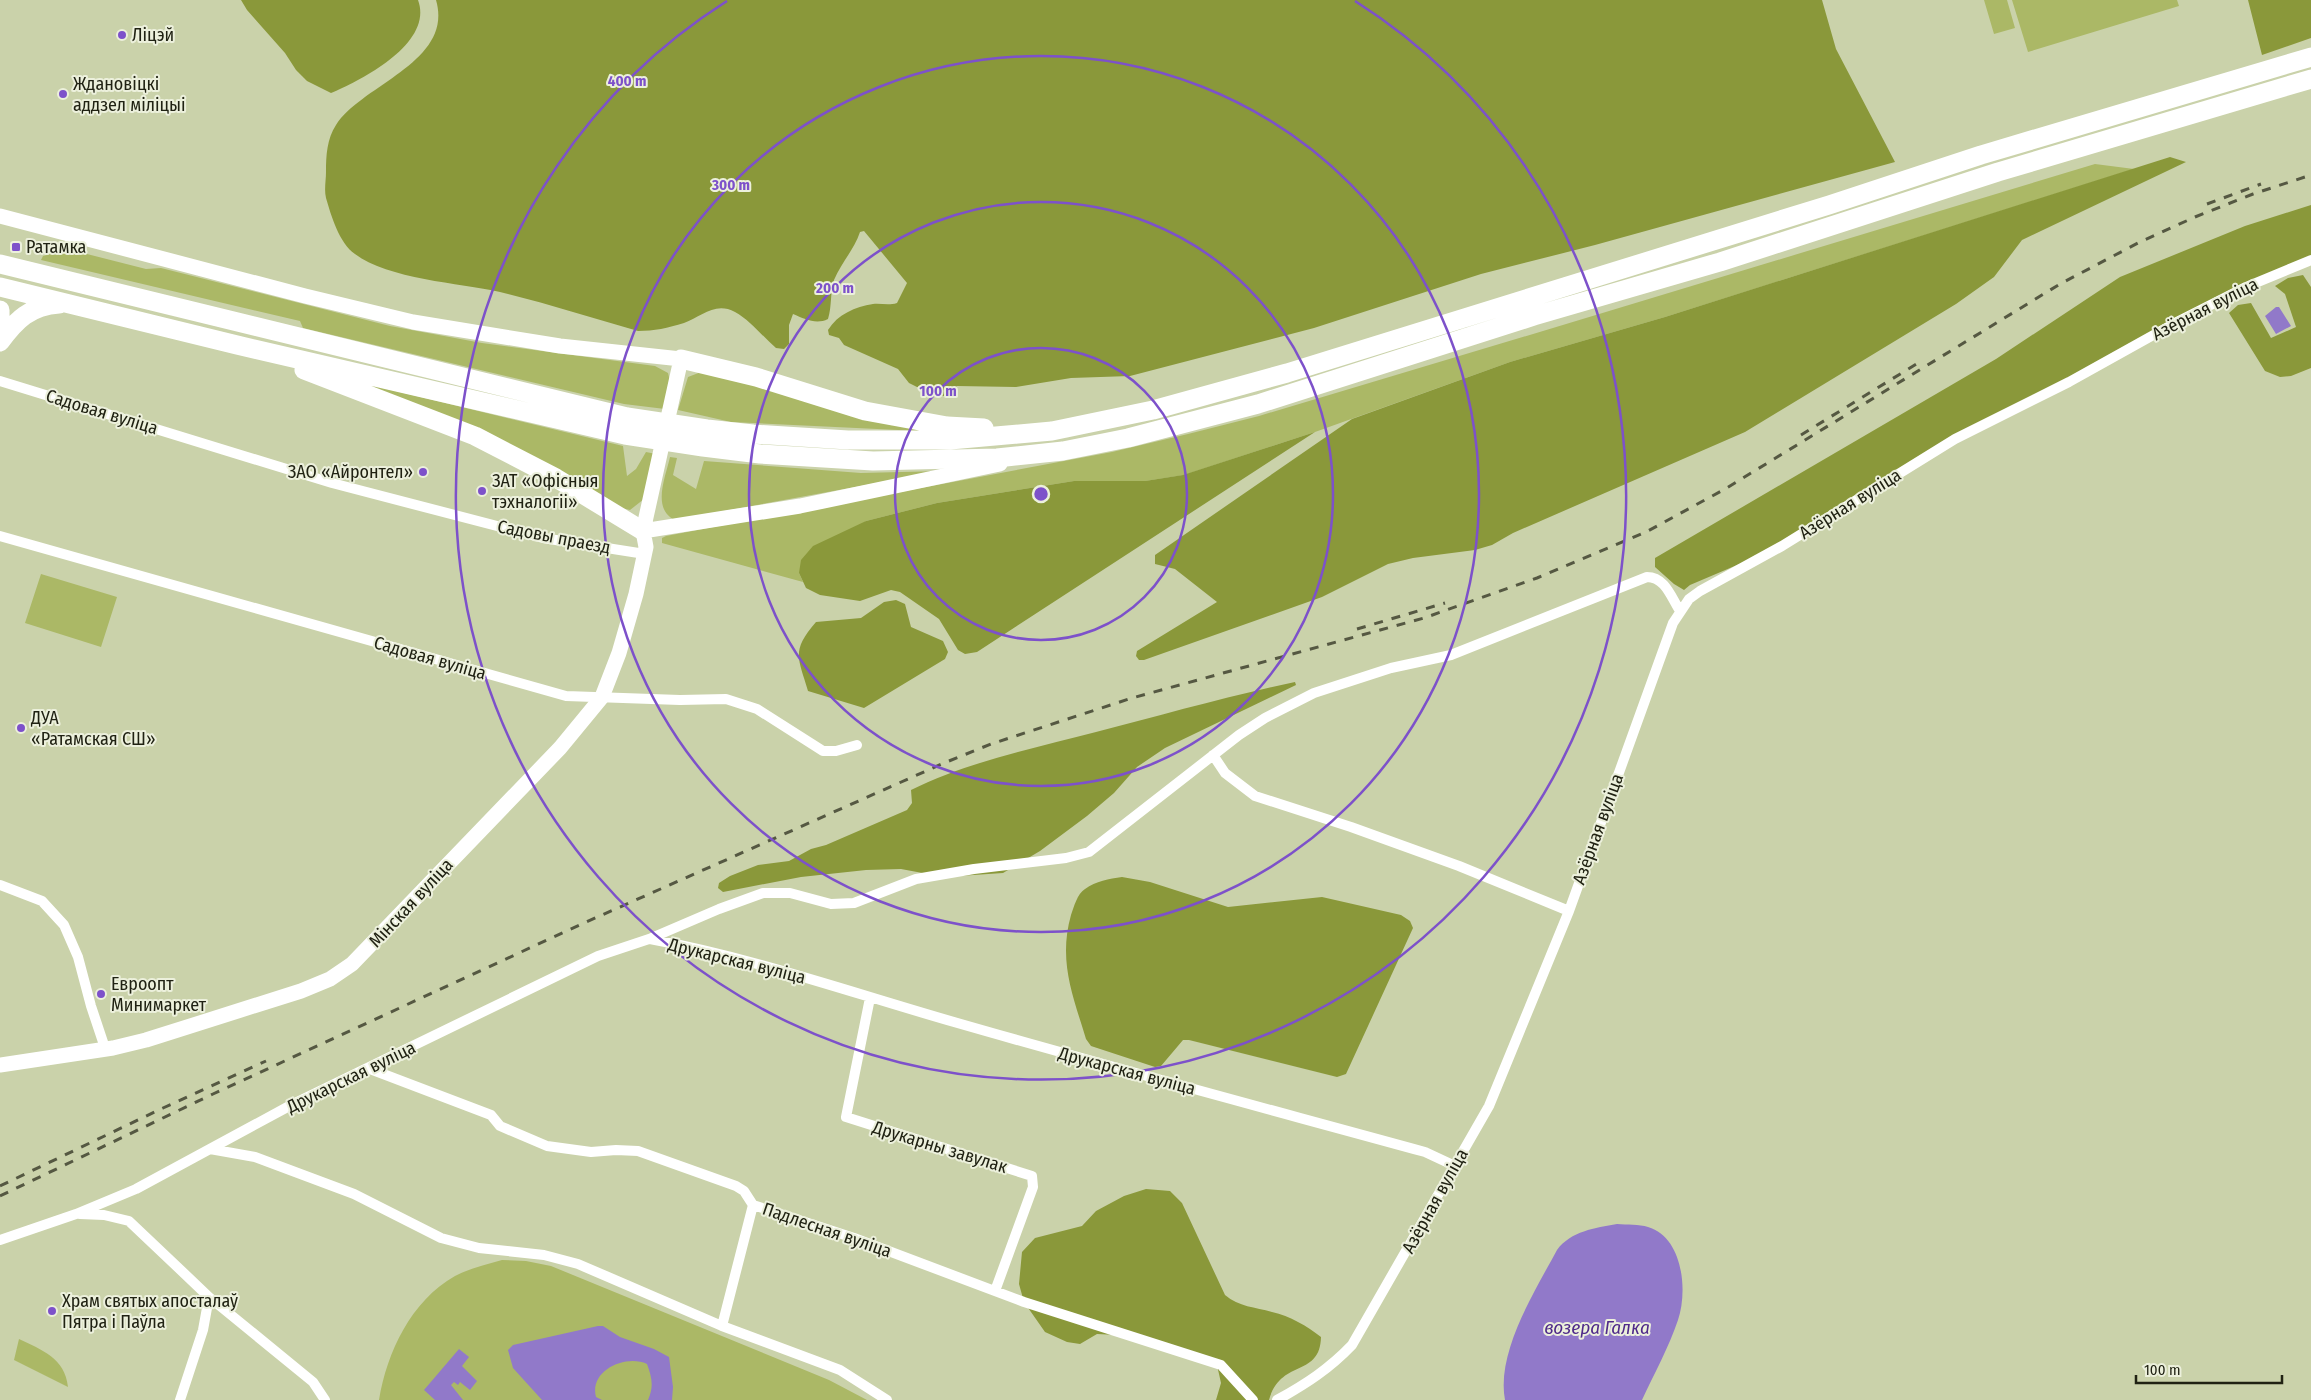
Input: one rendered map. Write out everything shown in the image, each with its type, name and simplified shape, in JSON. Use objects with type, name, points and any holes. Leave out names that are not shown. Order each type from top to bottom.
[{"type":"highway","points":[[705,438],[950,440],[1016,436],[1153,410],[1287,373],[1820,208],[1980,156],[2311,57]]},
{"type":"highway","points":[[0,287],[237,345],[626,426],[873,461],[997,458],[1063,451],[1128,438],[1258,404],[1526,319],[1720,262],[1998,172],[2311,79]]},
{"type":"highway","points":[[0,264],[626,426]]},
{"type":"highway","points":[[0,342],[16,320],[26,312],[56,304],[74,304]]},
{"type":"highway","points":[[0,310],[0,328]]},
{"type":"highway","points":[[237,345],[419,412],[475,436],[556,478],[643,531]]},
{"type":"highway","points":[[681,359],[756,377],[866,411],[947,426],[989,428],[1107,420]]},
{"type":"street","points":[[0,216],[305,296],[413,322],[551,345],[681,359]]},
{"type":"street","name":"Азёрная вуліца","points":[[1278,1400],[1314,1379],[1333,1365],[1352,1345],[1489,1106],[1568,911],[1673,624],[1689,599],[1700,591],[1782,546],[1955,439],[2069,382],[2184,318],[2255,283],[2311,260]]},
{"type":"street","name":"Мінская вуліца","points":[[0,1065],[105,1048],[154,1037],[301,991],[341,972],[368,949],[450,860],[560,748],[602,697],[628,626],[645,554],[643,531],[681,359]]},
{"type":"street","name":"Садовая вуліца","points":[[0,381],[233,451]]},
{"type":"street","name":"Садовы праезд","points":[[233,451],[332,483],[543,538],[645,554]]},
{"type":"street","points":[[643,531],[800,506],[1063,451]]},
{"type":"street","name":"Садовая вуліца","points":[[0,536],[556,693],[585,698],[726,699],[757,709],[824,751],[836,751],[857,745]]},
{"type":"street","points":[[649,939],[718,909],[763,893],[790,893],[831,904],[854,903],[916,879],[974,869],[1066,858],[1089,852],[1213,755],[1265,718],[1314,693],[1391,668],[1451,655],[1647,577],[1656,577],[1661,581],[1680,611]]},
{"type":"street","points":[[1213,755],[1225,773],[1237,785],[1255,796],[1351,827],[1459,866],[1568,911]]},
{"type":"street","points":[[0,885],[42,902],[64,925],[78,957],[105,1048]]},
{"type":"street","name":"Друкарская вуліца","points":[[0,1240],[76,1214],[136,1189],[293,1104],[598,956],[649,939],[696,948],[1090,1061],[1425,1152],[1455,1166]]},
{"type":"street","name":"Друкарны завулак","points":[[870,998],[846,1118],[1032,1176],[1033,1187],[995,1291]]},
{"type":"street","name":"Падлесная вуліца","points":[[370,1068],[491,1115],[500,1126],[547,1146],[591,1152],[638,1151],[736,1186],[744,1191],[753,1205],[854,1238],[995,1291],[1221,1365],[1253,1400]]},
{"type":"street","points":[[210,1149],[255,1157],[354,1194],[441,1238],[479,1248],[544,1255],[578,1264],[722,1326],[840,1370],[887,1400]]},
{"type":"street","points":[[722,1326],[753,1205]]},
{"type":"street","points":[[76,1214],[104,1215],[129,1221],[209,1296],[313,1382],[325,1400]]},
{"type":"street","points":[[180,1400],[203,1330],[209,1296]]},
{"type":"green space","points":[[241,0],[418,0],[420,16],[416,31],[406,45],[392,58],[360,79],[331,93],[307,81],[296,70],[285,53],[247,10]]},
{"type":"green space","points":[[436,0],[1822,0],[1836,49],[1895,162],[1595,245],[1481,274],[1314,328],[1130,376],[1071,378],[1016,387],[957,386],[944,396],[933,395],[909,383],[898,369],[844,345],[839,338],[829,335],[828,330],[832,324],[848,312],[873,304],[897,303],[907,283],[864,231],[860,232],[834,280],[828,319],[815,321],[793,314],[789,325],[789,344],[784,349],[776,348],[746,319],[728,309],[721,308],[708,311],[684,323],[672,326],[638,331],[500,292],[405,275],[369,262],[355,254],[340,236],[326,198],[326,159],[331,136],[336,125],[349,110],[403,70],[419,56],[432,40],[438,21]]},
{"type":"green space","points":[[1984,0],[2007,0],[2015,28],[1994,34]]},
{"type":"green space","points":[[2012,0],[2177,0],[2179,6],[2028,52]]},
{"type":"green space","points":[[2248,0],[2311,0],[2311,38],[2262,55]]},
{"type":"green space","points":[[2170,157],[2186,162],[2022,240],[1994,277],[1956,304],[1745,432],[1513,533],[1492,545],[1475,550],[1413,558],[1388,564],[1322,597],[1144,660],[1139,660],[1136,656],[1137,651],[1217,602],[1175,569],[1155,564],[1155,555],[1352,419],[1510,362],[1665,317]]},
{"type":"green space","points":[[2095,164],[2134,169],[1665,317],[1510,362],[1315,432],[1184,475],[1145,481],[1074,481],[937,503],[866,521],[799,573],[803,582],[662,543],[662,538],[666,536],[1112,452],[1259,416]]},
{"type":"green space","points":[[2311,205],[2311,260],[2296,264],[1955,439],[1782,546],[1690,585],[1684,590],[1674,584],[1655,567],[1655,558],[1996,359],[2120,277],[2245,226]]},
{"type":"green space","points":[[81,246],[83,253],[146,269],[161,268],[390,326],[482,343],[655,366],[668,373],[670,381],[665,409],[624,404],[303,328],[300,321],[41,260],[43,256]]},
{"type":"green space","points":[[2303,275],[2311,287],[2311,368],[2291,376],[2280,377],[2265,371],[2229,313],[2238,305],[2251,303],[2271,338],[2296,327],[2285,294],[2275,286],[2288,278]]},
{"type":"green space","points":[[701,372],[940,432],[731,422],[678,410],[688,377]]},
{"type":"green space","points":[[367,384],[623,446],[627,476],[636,469],[646,452],[656,454],[644,499],[630,510],[621,508],[369,387]]},
{"type":"green space","points":[[1315,432],[977,652],[965,654],[958,650],[939,619],[900,592],[891,590],[860,601],[820,595],[806,588],[799,573],[801,560],[813,546],[866,521],[937,503],[1074,481],[1145,481],[1183,475]]},
{"type":"green space","points":[[670,457],[677,458],[673,475],[696,489],[704,461],[861,473],[943,471],[675,520],[668,515],[662,500],[663,482]]},
{"type":"green space","points":[[41,574],[117,597],[101,647],[25,623]]},
{"type":"green space","points":[[896,600],[905,604],[911,627],[943,641],[948,652],[945,659],[864,708],[808,691],[799,655],[803,640],[816,622],[861,618],[884,602]]},
{"type":"green space","points":[[1295,682],[1296,685],[1165,748],[1137,767],[1114,793],[1087,816],[1040,851],[1003,873],[944,877],[901,869],[866,870],[801,877],[723,892],[718,888],[719,883],[730,876],[758,865],[789,861],[811,849],[826,845],[907,810],[912,803],[911,790],[955,771],[1025,750],[1220,699]]},
{"type":"green space","points":[[1122,877],[1150,882],[1228,907],[1322,897],[1401,915],[1410,921],[1413,928],[1346,1074],[1337,1077],[1189,1040],[1183,1040],[1161,1066],[1155,1067],[1091,1046],[1086,1039],[1072,993],[1067,963],[1067,932],[1071,915],[1082,891],[1098,882]]},
{"type":"green space","points":[[1146,1189],[1170,1191],[1182,1203],[1225,1295],[1242,1304],[1292,1319],[1321,1337],[1319,1350],[1314,1358],[1282,1378],[1269,1400],[1216,1400],[1221,1383],[1217,1365],[1139,1336],[1097,1334],[1080,1344],[1067,1342],[1045,1332],[1024,1302],[1019,1284],[1022,1252],[1035,1238],[1082,1226],[1096,1211],[1124,1196]]},
{"type":"green space","points":[[502,1260],[526,1261],[551,1266],[829,1380],[867,1400],[379,1400],[388,1364],[395,1346],[404,1329],[426,1299],[455,1276]]},
{"type":"green space","points":[[19,1339],[51,1356],[62,1369],[68,1387],[14,1360]]},
{"type":"water","points":[[2276,307],[2279,307],[2291,326],[2276,334],[2265,316]]},
{"type":"water","name":"возера Галка","points":[[1617,1224],[1644,1226],[1660,1233],[1676,1253],[1682,1280],[1681,1308],[1678,1320],[1642,1400],[1505,1400],[1506,1362],[1512,1342],[1519,1322],[1557,1250],[1576,1234]]},
{"type":"water","points":[[603,1326],[620,1337],[654,1349],[669,1357],[673,1387],[672,1400],[648,1400],[652,1386],[650,1374],[647,1364],[638,1361],[619,1363],[603,1372],[595,1388],[596,1397],[602,1400],[542,1400],[513,1368],[508,1350],[513,1345]]},
{"type":"water","points":[[459,1349],[469,1357],[462,1366],[477,1381],[470,1390],[460,1382],[458,1385],[454,1382],[451,1385],[463,1400],[435,1400],[424,1390]]},
{"type":"railway","points":[[0,1196],[213,1094],[584,923],[944,763],[991,744],[1132,698],[1424,618],[1537,578],[1646,532],[1725,489],[2060,284],[2138,243],[2195,217],[2253,194],[2311,175]]},
{"type":"railway","points":[[2207,204],[2261,184]]},
{"type":"railway","points":[[1801,435],[1918,363]]},
{"type":"railway","points":[[1357,629],[1445,603]]},
{"type":"railway","points":[[0,1186],[266,1061]]},
{"type":"place","name":"Ліцэй","points":[[122,35]]},
{"type":"place","name":"Ждановіцкі аддзел міліцыі","points":[[63,94]]},
{"type":"place","name":"Ратамка","points":[[16,247]]},
{"type":"place","name":"ЗАО «Айронтел»","points":[[423,472]]},
{"type":"place","name":"ЗАТ «Офісныя тэхналогіі»","points":[[482,491]]},
{"type":"place","name":"ДУА «Ратамская СШ»","points":[[21,728]]},
{"type":"place","name":"Евроопт Минимаркет","points":[[101,994]]},
{"type":"place","name":"Храм святых апосталаў Пятра і Паўла","points":[[52,1311]]}]
